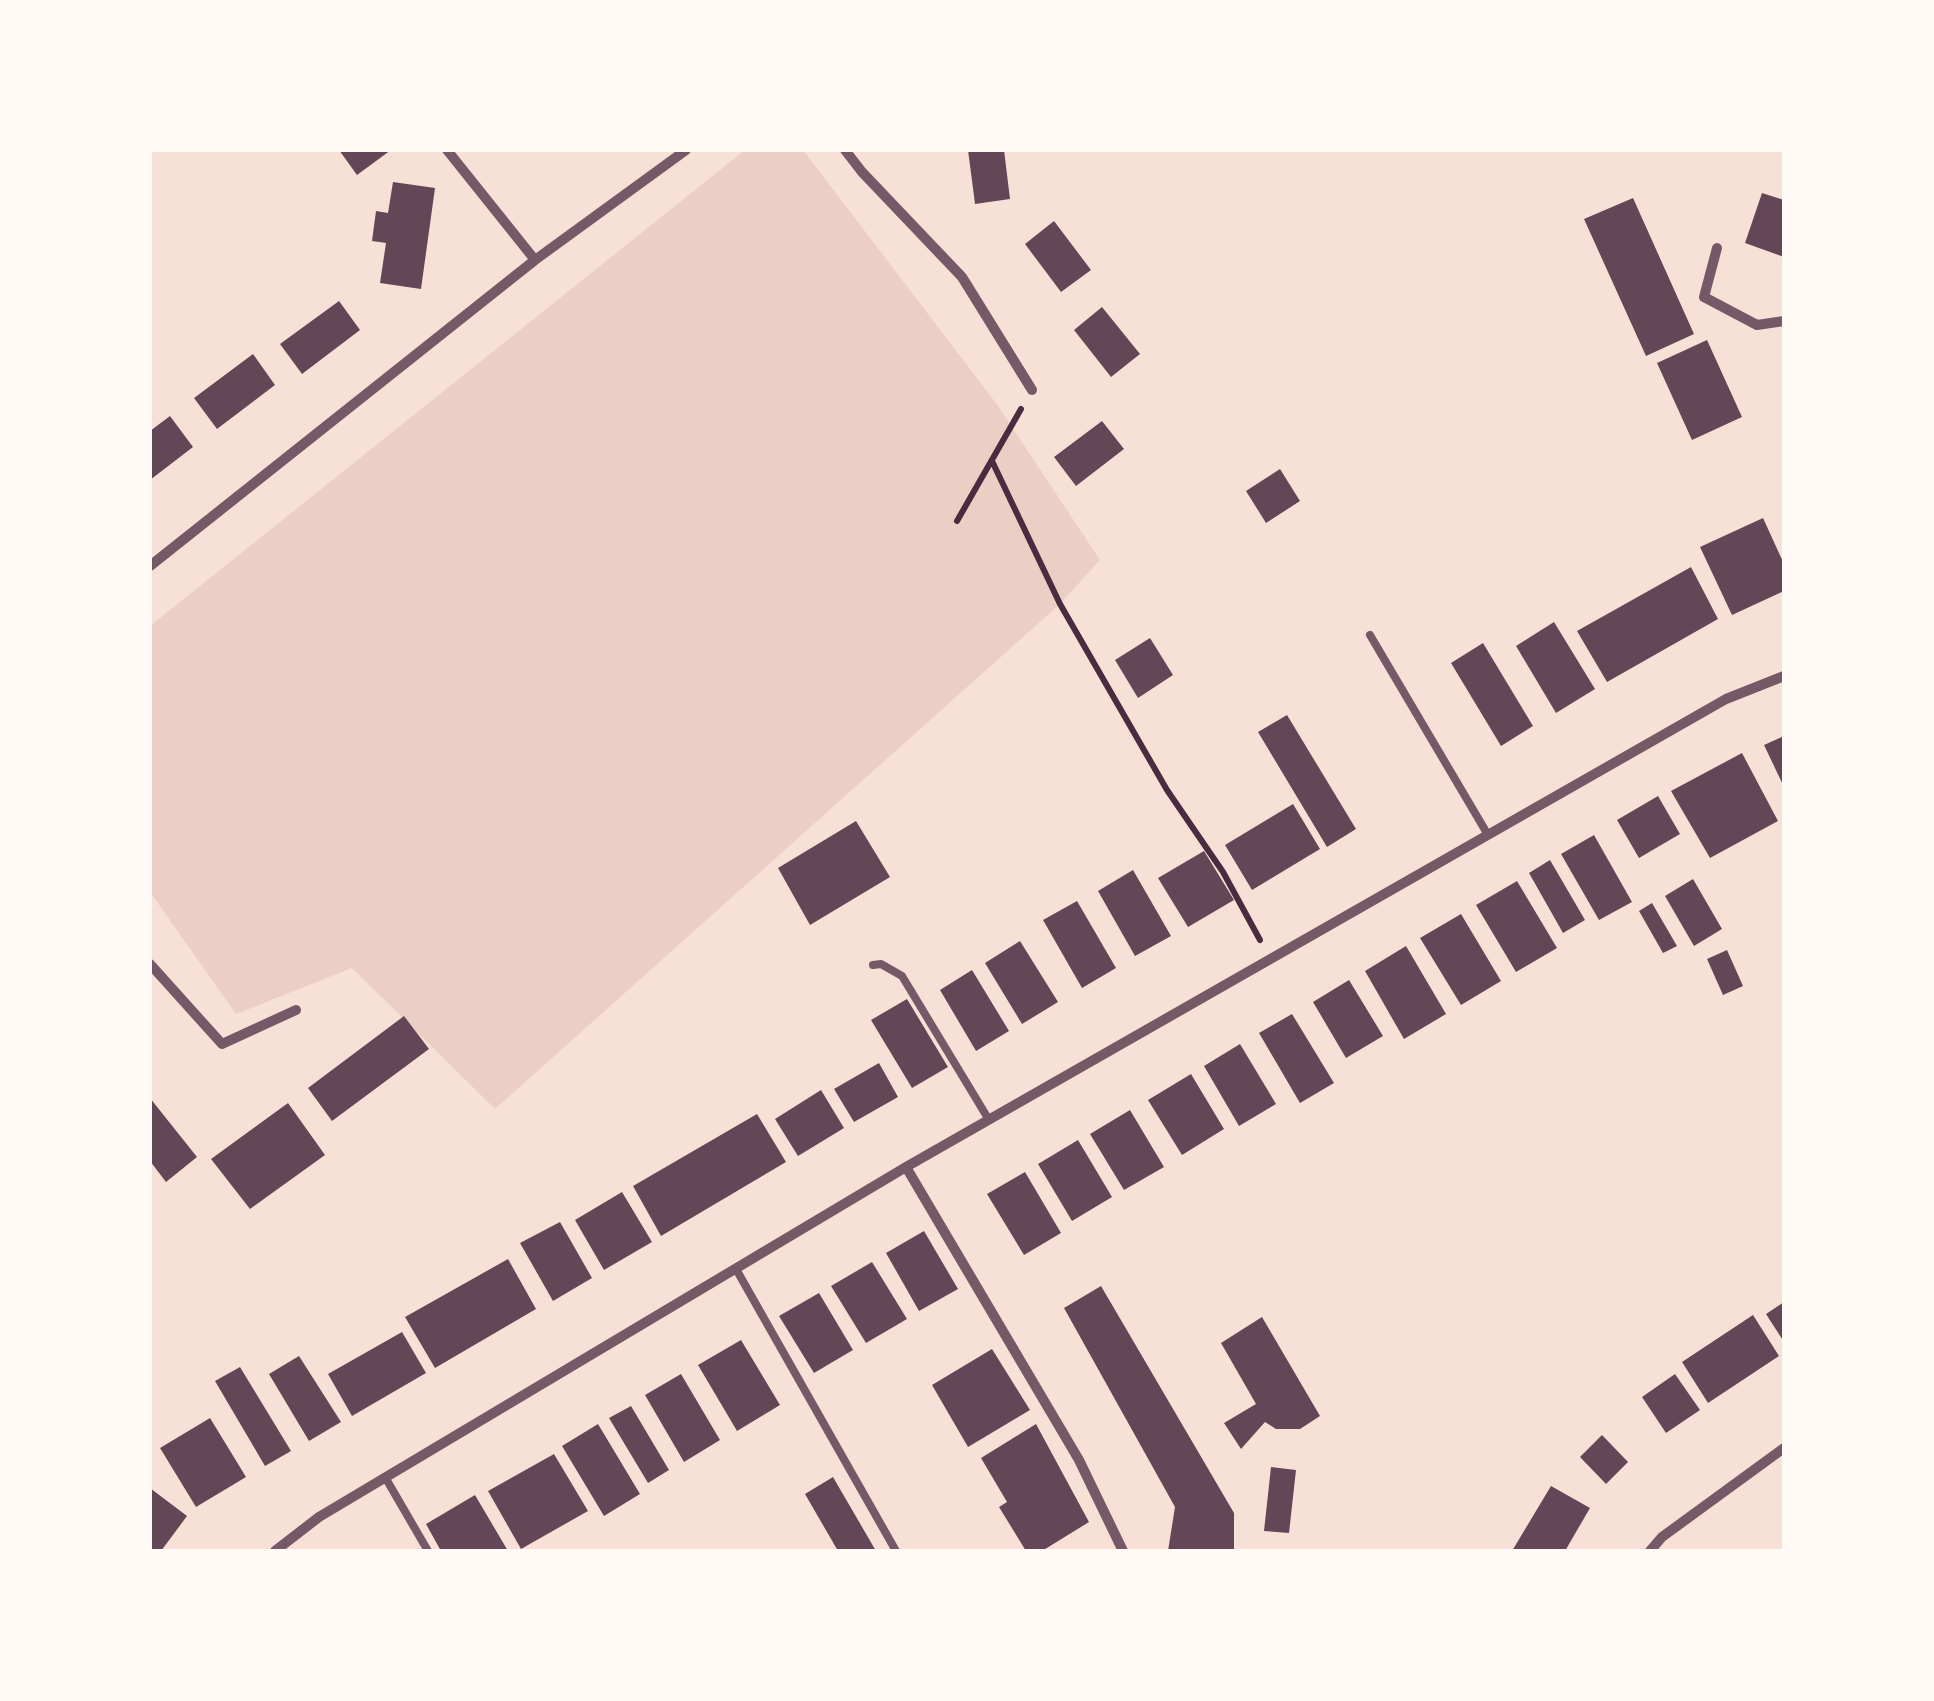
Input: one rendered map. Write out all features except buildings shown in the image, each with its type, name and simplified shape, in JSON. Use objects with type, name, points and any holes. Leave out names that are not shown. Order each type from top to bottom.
[{"type":"street","points":[[447,150],[534,260]]},
{"type":"street","points":[[150,566],[534,260],[686,150]]},
{"type":"street","points":[[845,150],[962,277],[1032,390]]},
{"type":"street","points":[[1717,248],[1704,297],[1757,325],[1784,321]]},
{"type":"street","points":[[275,1551],[319,1517],[906,1167],[1726,700],[1784,676]]},
{"type":"street","points":[[150,964],[222,1044],[296,1010]]},
{"type":"street","points":[[906,1167],[1078,1460],[1124,1551]]},
{"type":"street","points":[[1650,1551],[1662,1537],[1784,1448]]},
{"type":"lane","points":[[1370,636],[1488,835]]},
{"type":"lane","points":[[873,966],[882,964],[895,970],[909,986],[989,1120]]},
{"type":"lane","points":[[736,1268],[896,1551]]},
{"type":"lane","points":[[386,1477],[428,1551]]},
{"type":"path","points":[[957,521],[1032,390]]},
{"type":"path","points":[[992,461],[1060,604],[1167,790],[1223,872],[1270,959]]},
{"type":"shaded area","points":[[745,150],[803,150],[996,403],[1100,560],[1060,604],[495,1109],[352,968],[236,1014],[150,892],[150,626]]}]
